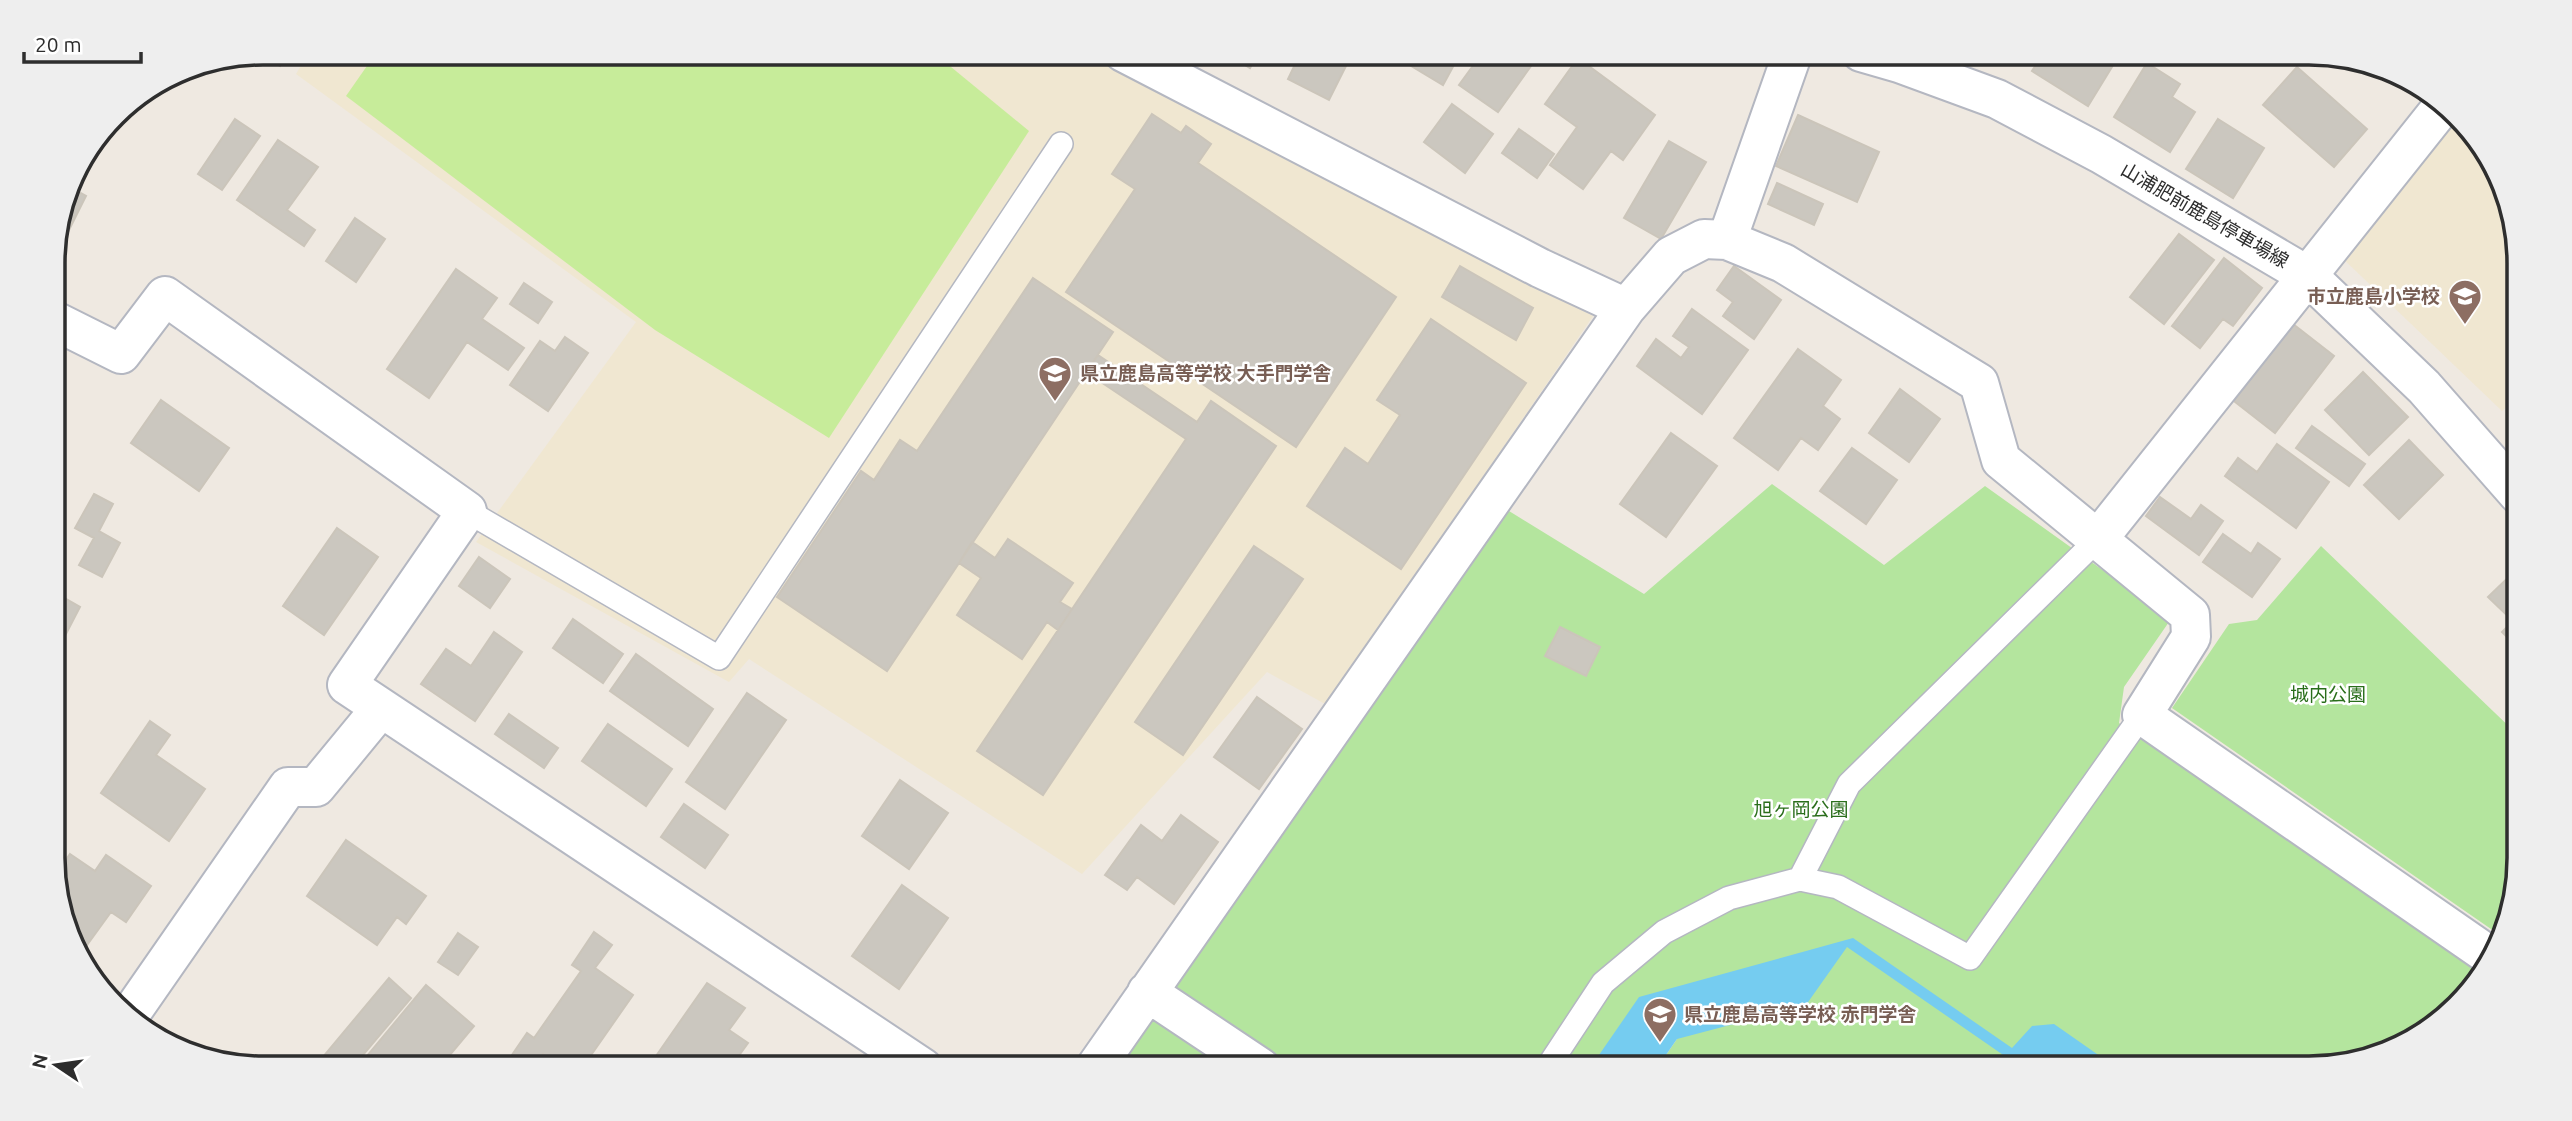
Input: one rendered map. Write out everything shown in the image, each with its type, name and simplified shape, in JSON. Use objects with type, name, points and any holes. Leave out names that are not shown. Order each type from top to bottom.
[{"type":"street","points":[[1148,65],[1541,268],[1626,308]]},
{"type":"street","points":[[1727,240],[1788,65]]},
{"type":"street","name":"山浦肥前鹿島停車場線","points":[[1907,65],[1997,99],[2101,154],[2308,275],[2424,387],[2507,481]]},
{"type":"street","points":[[2098,539],[2437,113]]},
{"type":"street","points":[[1103,1056],[1626,308],[1671,257],[1704,239],[1727,240],[1783,262],[1979,383],[2001,460],[2190,615],[2191,637],[2142,715],[2484,952]]},
{"type":"street","points":[[65,326],[121,354],[165,296],[467,512],[347,685],[905,1056]]},
{"type":"street","points":[[134,1008],[288,787],[316,787],[380,708]]},
{"type":"street","points":[[1147,992],[1243,1056]]},
{"type":"lane","points":[[467,512],[719,658],[1061,144]]},
{"type":"lane","points":[[1800,878],[1849,784],[2098,539]]},
{"type":"lane","points":[[1555,1056],[1603,983],[1664,932],[1729,898],[1800,878],[1838,887],[1970,958],[2142,715]]},
{"type":"shaded area","name":"県立鹿島高等学校 大手門学舎","points":[[301,65],[1117,65],[1593,316],[1327,705],[1267,672],[1082,874],[749,659],[729,682],[476,542],[636,322],[296,74]]},
{"type":"shaded area","name":"市立鹿島小学校","points":[[2446,120],[2481,164],[2492,187],[2506,237],[2507,407],[2502,411],[2338,254]]},
{"type":"green space","points":[[368,65],[949,65],[1029,131],[829,438],[655,330],[346,96]]},
{"type":"green space","name":"旭ヶ岡公園","points":[[1772,484],[1884,565],[1985,486],[2171,619],[2124,687],[2119,723],[2473,969],[2449,998],[2408,1030],[2360,1049],[2322,1056],[1665,1056],[1677,1039],[1645,1056],[1125,1056],[1509,511],[1644,594]]},
{"type":"green space","name":"城内公園","points":[[2321,546],[2507,724],[2506,884],[2493,931],[2172,708],[2229,624],[2257,620]]},
{"type":"water","points":[[1853,938],[2012,1048],[2032,1026],[2054,1024],[2100,1056],[2005,1056],[1847,947],[1806,1005],[1677,1039],[1665,1056],[1598,1056],[1639,997]]},
{"type":"building","points":[[1295,65],[1346,65],[1329,100],[1288,79]]},
{"type":"building","points":[[1410,65],[1454,65],[1443,85]]},
{"type":"building","points":[[1474,65],[1532,65],[1498,112],[1459,85]]},
{"type":"building","points":[[1573,65],[1587,65],[1655,115],[1623,160],[1611,151],[1583,189],[1550,165],[1577,127],[1545,104]]},
{"type":"building","points":[[2036,65],[2113,65],[2088,106],[2032,71]]},
{"type":"building","points":[[2146,65],[2150,65],[2180,84],[2172,97],[2195,112],[2170,152],[2114,117]]},
{"type":"building","points":[[2297,67],[2367,129],[2334,167],[2263,105]]},
{"type":"building","points":[[1452,104],[1493,134],[1465,173],[1424,142]]},
{"type":"building","points":[[1152,114],[1181,133],[1186,126],[1211,144],[1198,163],[1396,297],[1296,447],[1066,292],[1135,189],[1112,174]]},
{"type":"building","points":[[1798,115],[1879,152],[1857,202],[1776,166]]},
{"type":"building","points":[[235,119],[260,136],[222,190],[198,174]]},
{"type":"building","points":[[2218,119],[2264,148],[2233,198],[2186,169]]},
{"type":"building","points":[[1519,129],[1554,154],[1537,178],[1502,153]]},
{"type":"building","points":[[278,140],[318,167],[287,210],[315,230],[304,246],[237,200]]},
{"type":"building","points":[[1669,141],[1706,162],[1661,239],[1624,218]]},
{"type":"building","points":[[1777,183],[1823,204],[1814,225],[1768,204]]},
{"type":"building","points":[[78,192],[86,196],[68,233]]},
{"type":"building","points":[[355,218],[385,239],[356,282],[326,261]]},
{"type":"building","points":[[2179,234],[2214,260],[2164,324],[2130,297]]},
{"type":"building","points":[[2224,258],[2262,288],[2233,326],[2223,319],[2200,348],[2172,326]]},
{"type":"building","points":[[1460,266],[1533,308],[1516,340],[1442,297]]},
{"type":"building","points":[[1734,266],[1781,300],[1754,339],[1723,316],[1733,302],[1717,290]]},
{"type":"building","points":[[456,269],[497,298],[482,319],[524,348],[508,370],[467,342],[429,398],[387,369]]},
{"type":"building","points":[[1033,278],[1113,332],[887,671],[777,597],[861,471],[874,480],[900,440],[917,451]]},
{"type":"building","points":[[524,283],[552,302],[538,323],[510,304]]},
{"type":"building","points":[[1692,309],[1748,350],[1702,414],[1637,366],[1656,339],[1681,358],[1689,347],[1673,336]]},
{"type":"building","points":[[1431,319],[1526,383],[1401,569],[1307,506],[1345,448],[1368,464],[1400,415],[1377,400]]},
{"type":"building","points":[[2293,324],[2334,356],[2275,433],[2234,401]]},
{"type":"building","points":[[565,337],[588,353],[548,411],[510,385],[540,341],[555,351]]},
{"type":"building","points":[[1798,349],[1841,380],[1823,406],[1840,419],[1818,450],[1801,438],[1778,470],[1734,438]]},
{"type":"building","points":[[1098,355],[1197,422],[1211,401],[1276,446],[1043,795],[977,751],[1186,439],[1086,372]]},
{"type":"building","points":[[2363,372],[2408,417],[2369,455],[2325,410]]},
{"type":"building","points":[[1900,389],[1940,419],[1909,462],[1869,433]]},
{"type":"building","points":[[161,400],[229,448],[199,491],[131,443]]},
{"type":"building","points":[[2312,426],[2365,464],[2349,486],[2296,448]]},
{"type":"building","points":[[1671,433],[1717,466],[1666,537],[1620,504]]},
{"type":"building","points":[[2409,440],[2443,475],[2399,519],[2364,485]]},
{"type":"building","points":[[2277,444],[2329,482],[2296,528],[2225,476],[2238,458],[2257,472]]},
{"type":"building","points":[[1852,448],[1897,480],[1866,524],[1820,491]]},
{"type":"building","points":[[94,494],[113,504],[99,531],[120,543],[102,577],[79,565],[94,538],[75,528]]},
{"type":"building","points":[[2160,497],[2191,519],[2201,505],[2223,521],[2199,555],[2146,516]]},
{"type":"building","points":[[337,528],[378,557],[324,635],[283,606]]},
{"type":"building","points":[[2223,534],[2251,554],[2258,543],[2280,559],[2252,597],[2203,562]]},
{"type":"building","points":[[1008,539],[1073,583],[1060,602],[1072,609],[1058,630],[1047,622],[1022,659],[957,615],[981,578],[959,563],[972,542],[995,558]]},
{"type":"building","points":[[1254,546],[1303,579],[1183,755],[1135,722]]},
{"type":"building","points":[[479,557],[510,579],[490,608],[459,586]]},
{"type":"building","points":[[2507,579],[2507,615],[2488,597]]},
{"type":"building","points":[[65,598],[80,607],[65,636]]},
{"type":"building","points":[[573,619],[623,654],[603,683],[553,648]]},
{"type":"building","points":[[1560,627],[1600,647],[1586,676],[1545,656]]},
{"type":"building","points":[[494,632],[522,652],[475,721],[421,684],[446,649],[471,666]]},
{"type":"building","points":[[636,654],[713,709],[688,746],[610,691]]},
{"type":"building","points":[[747,693],[786,720],[725,809],[686,782]]},
{"type":"building","points":[[1257,697],[1302,729],[1259,789],[1214,757]]},
{"type":"building","points":[[509,714],[558,748],[544,768],[495,734]]},
{"type":"building","points":[[150,721],[170,735],[156,755],[205,789],[169,841],[101,793]]},
{"type":"building","points":[[608,724],[672,769],[646,806],[582,761]]},
{"type":"building","points":[[900,780],[948,813],[909,869],[862,836]]},
{"type":"building","points":[[684,804],[728,835],[705,868],[661,837]]},
{"type":"building","points":[[1181,815],[1218,842],[1174,904],[1137,877],[1127,890],[1105,875],[1141,825],[1162,841]]},
{"type":"building","points":[[346,840],[426,896],[406,924],[397,917],[377,945],[307,896]]},
{"type":"building","points":[[70,854],[95,871],[106,855],[151,886],[126,922],[111,912],[86,947],[72,909],[66,884],[65,861]]},
{"type":"building","points":[[902,885],[948,918],[899,989],[852,956]]},
{"type":"building","points":[[594,932],[612,945],[595,968],[633,995],[590,1056],[511,1056],[527,1033],[534,1038],[581,971],[572,965]]},
{"type":"building","points":[[458,933],[478,947],[458,975],[438,962]]},
{"type":"building","points":[[389,978],[411,998],[362,1056],[324,1056]]},
{"type":"building","points":[[707,983],[745,1008],[729,1030],[748,1043],[739,1056],[656,1056]]},
{"type":"building","points":[[426,985],[474,1026],[449,1056],[367,1056]]},
{"type":"place","name":"市立鹿島小学校","points":[[2465,326]]},
{"type":"place","name":"県立鹿島高等学校 大手門学舎","points":[[1055,403]]},
{"type":"place","name":"県立鹿島高等学校 赤門学舎","points":[[1660,1044]]}]
